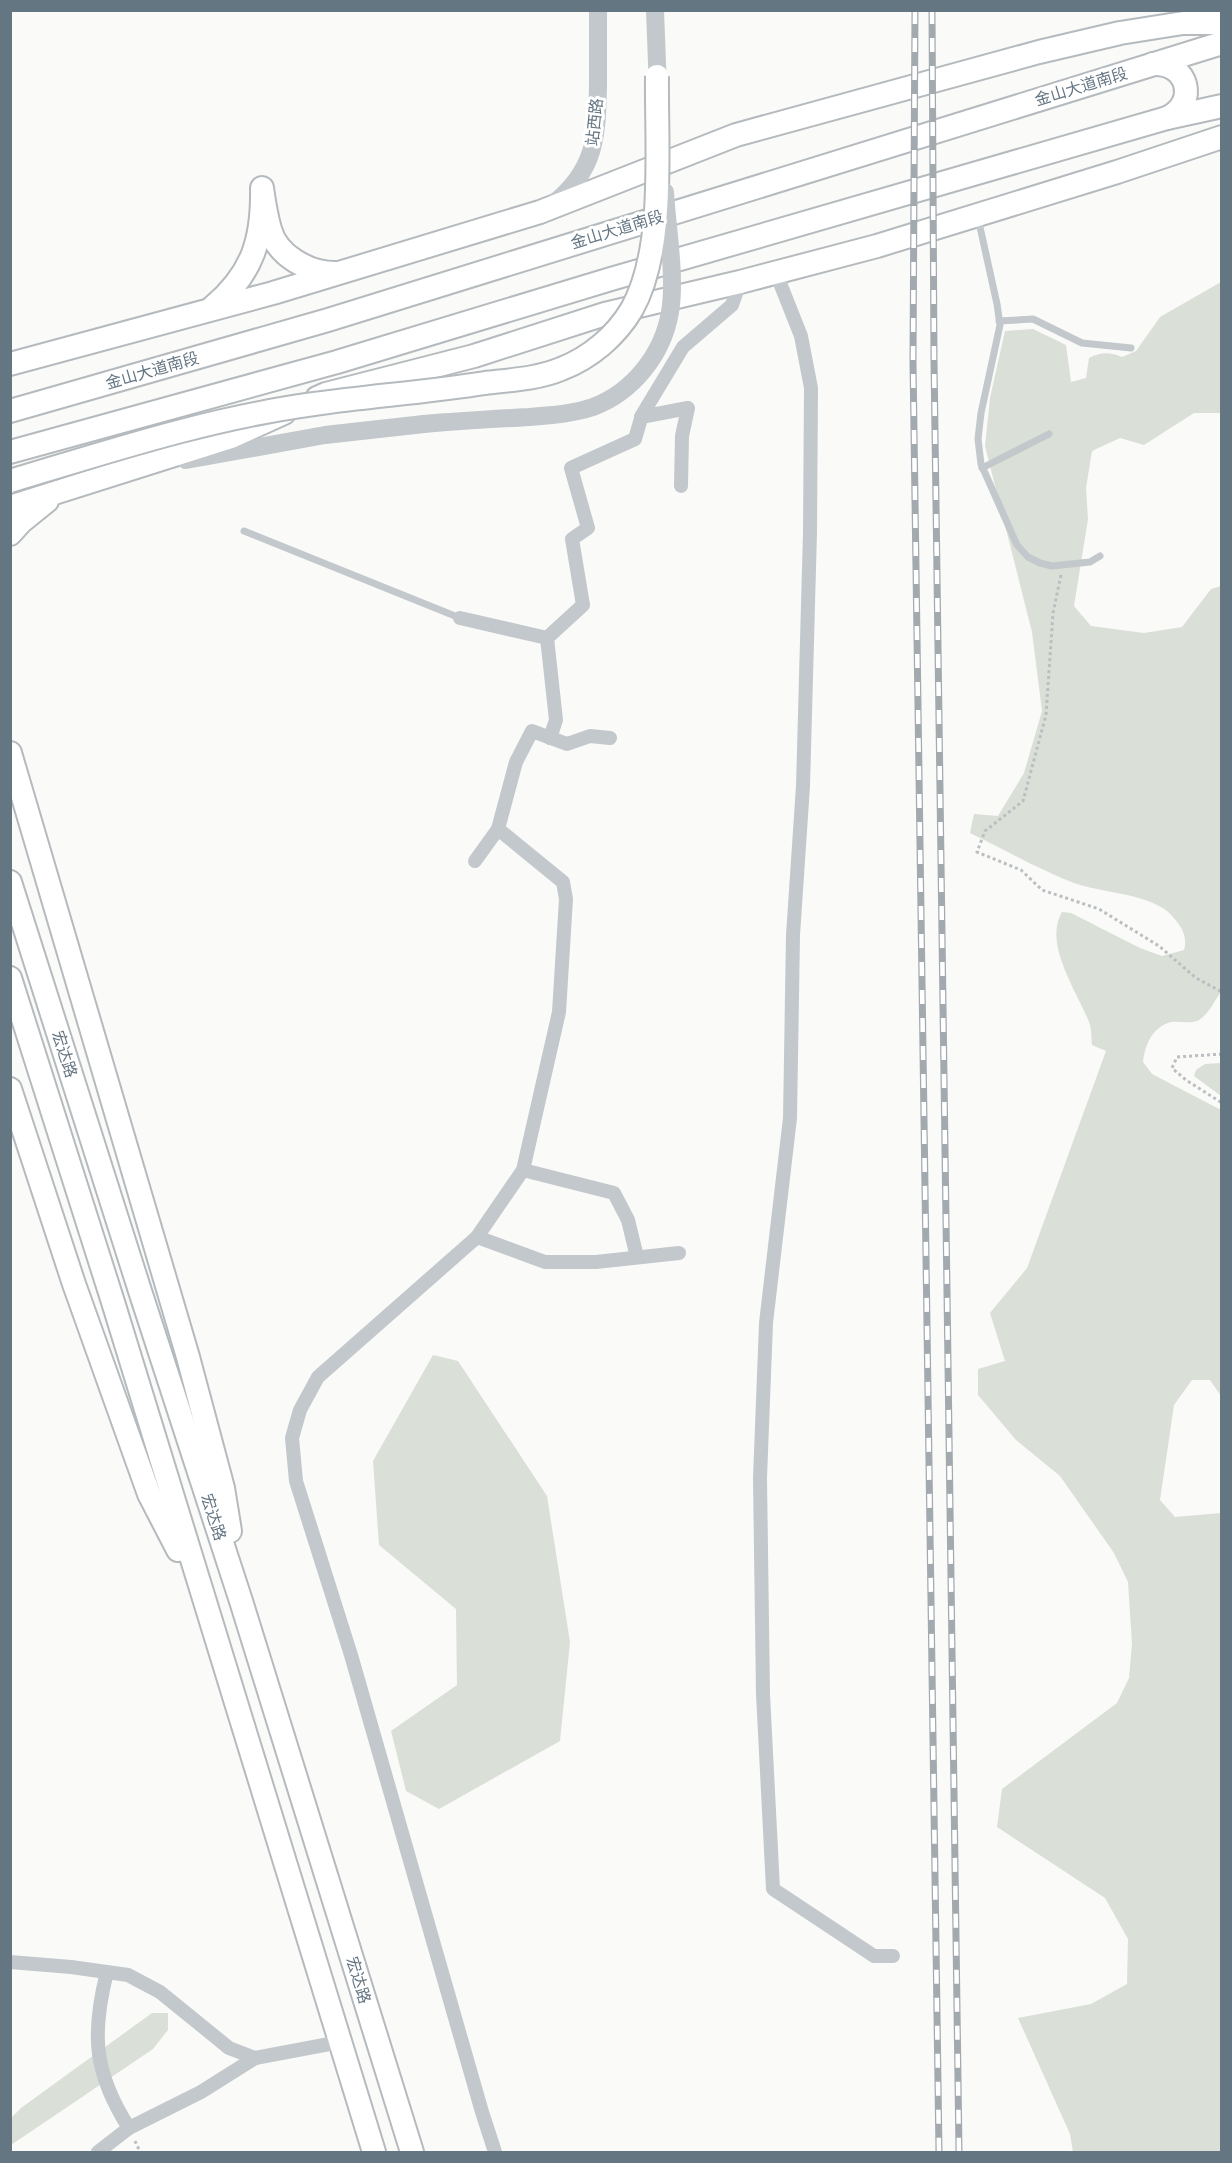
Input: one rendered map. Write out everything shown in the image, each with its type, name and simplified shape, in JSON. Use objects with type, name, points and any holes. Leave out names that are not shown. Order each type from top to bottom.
[{"type":"main road","points":[[10,364],[343,272],[540,212],[747,132],[1108,35],[1182,23],[1221,23]]},
{"type":"main road","name":"金山大道南段","points":[[10,411],[328,320],[1221,43]]},
{"type":"main road","points":[[1153,64],[1170,66],[1182,78],[1185,86],[1184,102],[1174,115],[1167,118]]},
{"type":"main road","points":[[10,481],[229,419],[313,404],[544,375],[579,361],[595,350],[621,324],[636,301],[646,276],[654,230],[657,177],[657,76]]},
{"type":"main road","points":[[10,452],[337,362],[611,279],[1167,118],[1221,106]]},
{"type":"main road","points":[[10,507],[231,437],[326,393],[474,356],[605,314],[877,246],[1221,137]]},
{"type":"main road","points":[[209,310],[236,285],[254,253],[262,219],[262,188],[270,231],[281,249],[289,257],[308,268],[319,272],[343,272]]},
{"type":"main road","points":[[10,351],[43,355]]},
{"type":"main road","points":[[10,534],[34,510],[64,490]]},
{"type":"main road","points":[[10,753],[188,1357],[223,1488],[241,1601]]},
{"type":"main road","name":"宏达路","points":[[10,882],[241,1601],[412,2152]]},
{"type":"main road","name":"宏达路","points":[[10,978],[374,2152]]},
{"type":"main road","points":[[10,1089],[74,1284],[149,1494],[207,1608]]},
{"type":"street","name":"站西路","points":[[540,212],[552,205],[574,185],[593,150],[597,124],[598,10]]},
{"type":"street","points":[[117,474],[325,435],[424,423],[577,412],[593,407],[616,395],[636,379],[647,367],[662,340],[672,295],[657,76],[655,10]]},
{"type":"street","points":[[776,273],[801,336],[811,388],[803,786],[793,934],[790,1118],[766,1323],[760,1478],[763,1694],[773,1889],[874,1956],[893,1956]]},
{"type":"street","points":[[547,638],[583,605],[572,539],[588,528],[571,468],[634,440],[641,417],[683,347],[732,305],[740,282]]},
{"type":"street","points":[[641,417],[688,408],[682,436],[681,486]]},
{"type":"street","points":[[460,618],[547,638]]},
{"type":"street","points":[[547,638],[556,720],[550,738]]},
{"type":"street","points":[[475,861],[498,829],[516,762],[532,731],[567,744],[590,736],[610,738]]},
{"type":"street","points":[[495,2152],[478,2101],[351,1655],[296,1481],[292,1438],[300,1410],[318,1377],[477,1237],[523,1170],[559,1012],[566,899],[562,882],[498,829]]},
{"type":"street","points":[[523,1170],[614,1193],[628,1220],[637,1257]]},
{"type":"street","points":[[477,1237],[545,1262],[596,1263],[679,1253]]},
{"type":"street","points":[[10,1962],[128,1976],[160,1992],[230,2048],[255,2058]]},
{"type":"street","points":[[107,1972],[99,2005],[97,2044],[112,2102],[129,2128]]},
{"type":"street","points":[[98,2152],[129,2128],[201,2092],[255,2058],[340,2042]]},
{"type":"lane","points":[[977,216],[999,321],[978,439],[982,468],[1017,545],[1028,557],[1040,563],[1063,565],[1090,562],[1100,555]]},
{"type":"lane","points":[[999,321],[1033,319],[1082,343],[1131,348]]},
{"type":"lane","points":[[982,468],[1049,434]]},
{"type":"lane","points":[[244,531],[460,618]]},
{"type":"path","points":[[1063,565],[1053,613],[1046,715],[1023,801],[985,831],[977,852],[1021,870],[1042,890],[1098,909],[1159,945],[1196,978],[1221,992]]},
{"type":"path","points":[[1221,1054],[1177,1057],[1172,1068],[1221,1103]]},
{"type":"shaded area","points":[[1221,282],[1221,413],[1194,413],[1144,445],[1120,438],[1092,451],[1086,488],[1088,519],[1074,606],[1091,626],[1144,633],[1182,627],[1211,589],[1221,586],[1221,992],[1201,1019],[1190,1022],[1171,1022],[1157,1029],[1147,1044],[1143,1062],[1152,1074],[1221,1110],[1221,1396],[1210,1380],[1192,1380],[1174,1405],[1160,1500],[1175,1517],[1221,1513],[1221,2152],[1073,2152],[1070,2134],[1018,2018],[1091,2004],[1127,1984],[1128,1939],[1105,1898],[997,1827],[1002,1789],[1117,1703],[1129,1678],[1132,1644],[1128,1582],[1114,1553],[1060,1476],[1016,1440],[978,1395],[978,1369],[1005,1361],[990,1313],[1027,1268],[1106,1051],[1092,1045],[1089,1022],[1059,953],[1057,925],[1062,912],[1071,913],[1140,948],[1162,956],[1184,950],[1185,939],[1175,919],[1157,905],[1146,900],[1074,883],[970,833],[974,814],[998,816],[1024,773],[1042,711],[1032,632],[985,446],[990,398],[1005,331],[1033,329],[1066,345],[1071,382],[1086,378],[1089,358],[1105,353],[1122,357],[1136,351],[1160,317]]},
{"type":"shaded area","points":[[1222,1063],[1221,1096],[1194,1076],[1196,1070],[1205,1064]]},
{"type":"shaded area","points":[[433,1355],[458,1361],[547,1496],[570,1642],[560,1741],[439,1809],[406,1791],[391,1731],[457,1685],[456,1609],[379,1545],[373,1461]]},
{"type":"shaded area","points":[[152,2013],[168,2013],[168,2030],[153,2049],[11,2145],[11,2118],[21,2108]]},
{"type":"railway","points":[[915,10],[913,362],[939,2152]]},
{"type":"railway","points":[[932,10],[934,360],[959,2152]]}]
